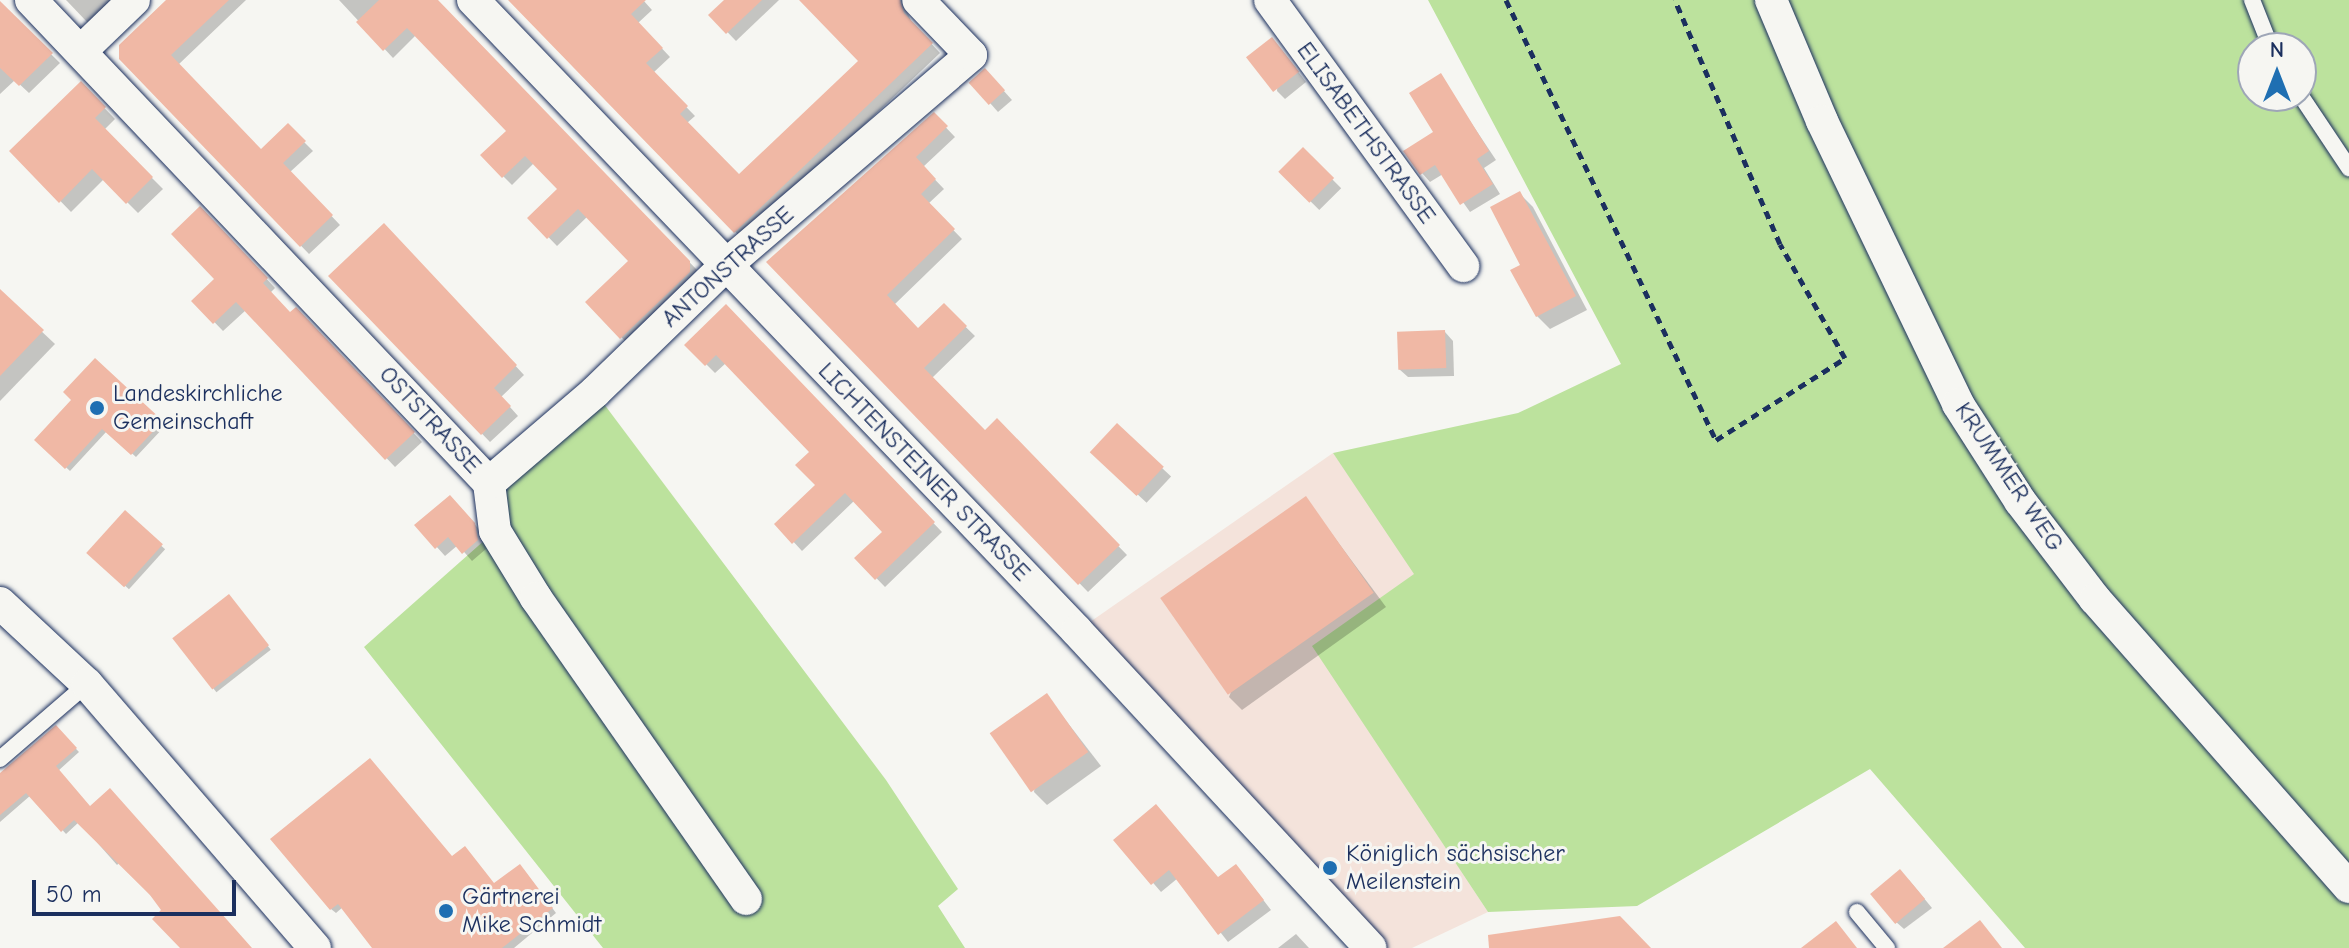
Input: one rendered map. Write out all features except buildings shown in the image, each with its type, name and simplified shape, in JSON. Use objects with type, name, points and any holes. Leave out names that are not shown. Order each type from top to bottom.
[{"type":"street","name":"OSTSTRASSE","points":[[31,0],[82,50],[489,483],[495,531],[536,598],[746,899]]},
{"type":"street","points":[[82,50],[134,0]]},
{"type":"street","name":"LICHTENSTEINER STRASSE","points":[[473,0],[1077,631],[1371,948]]},
{"type":"street","name":"ANTONSTRASSE","points":[[489,483],[595,392],[725,266],[971,55],[918,0]]},
{"type":"street","name":"ELISABETHSTRASSE","points":[[1270,0],[1463,266]]},
{"type":"street","name":"KRUMMER WEG","points":[[1771,0],[1822,121],[1958,404],[2020,501],[2095,599],[2349,887]]},
{"type":"street","points":[[0,603],[87,684],[315,948]]},
{"type":"lane","points":[[2252,0],[2265,32]]},
{"type":"lane","points":[[2312,112],[2349,168]]},
{"type":"lane","points":[[0,759],[87,684]]},
{"type":"lane","points":[[1857,912],[1887,948]]},
{"type":"path","points":[[1506,0],[1716,440],[1845,358],[1780,244],[1675,0]]},
{"type":"shaded area","points":[[1333,453],[1416,573],[1313,646],[1488,912],[1412,948],[1371,948],[1077,631]]},
{"type":"green space","points":[[1428,0],[2349,0],[2349,948],[2025,948],[1870,769],[1637,906],[1488,912],[1312,646],[1414,574],[1333,453],[1518,413],[1621,364]]},
{"type":"green space","points":[[595,392],[886,780],[958,889],[938,906],[965,948],[603,948],[364,647],[495,531],[489,483]]},
{"type":"place","name":"Landeskirchliche Gemeinschaft","points":[[97,408]]},
{"type":"place","name":"Königlich sächsischer Meilenstein","points":[[1330,868]]},
{"type":"place","name":"Gärtnerei Mike Schmidt","points":[[446,911]]}]
